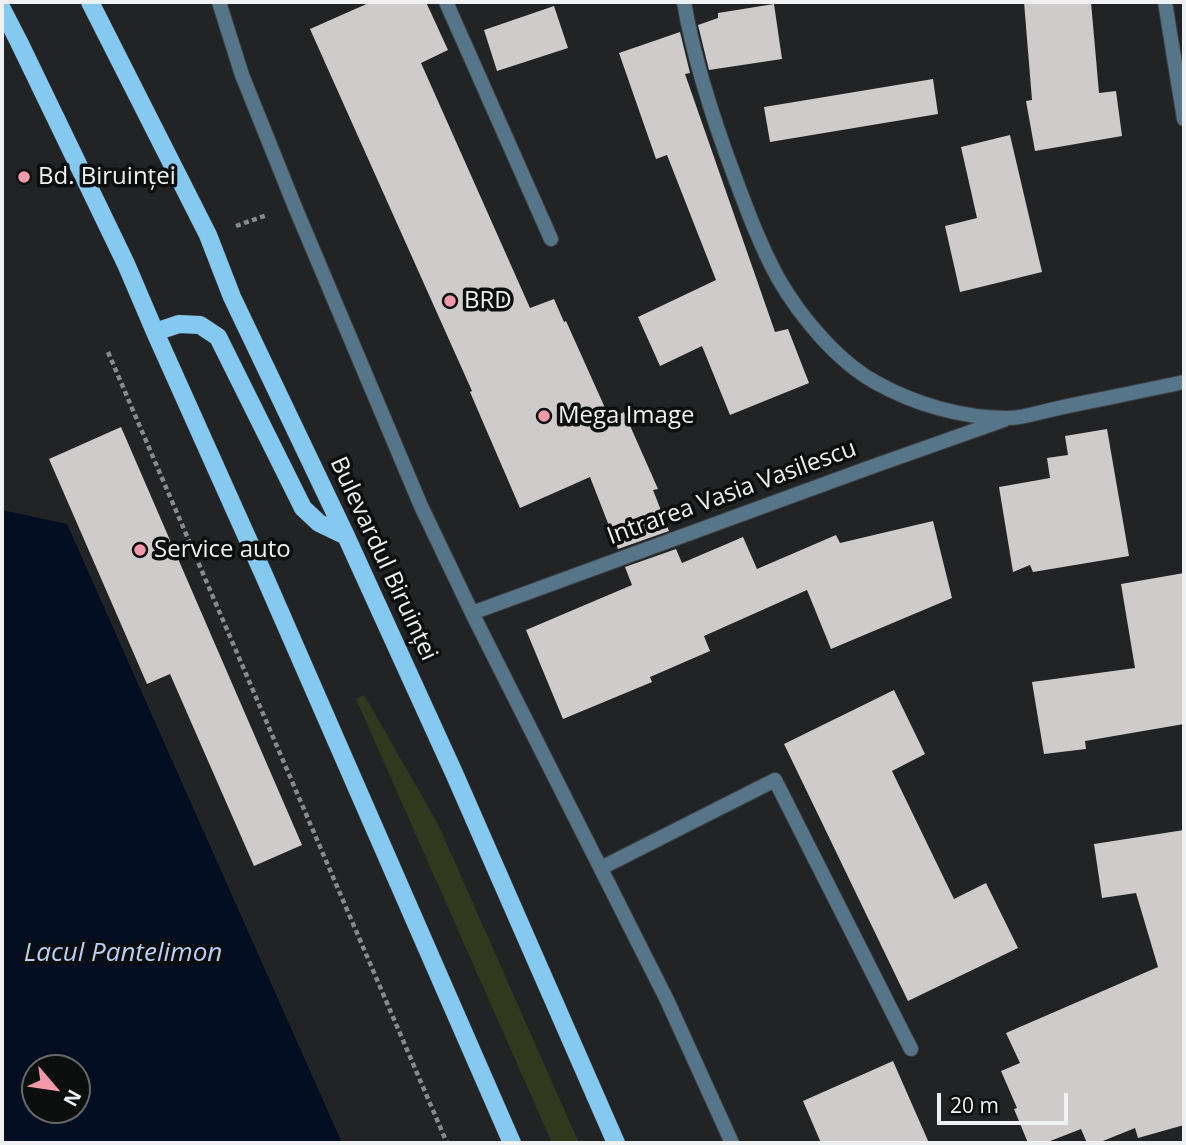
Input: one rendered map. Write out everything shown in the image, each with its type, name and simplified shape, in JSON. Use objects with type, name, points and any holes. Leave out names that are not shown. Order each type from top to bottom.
[{"type":"main road","name":"Bulevardul Biruinței","points":[[90,2],[208,235],[232,297],[346,536],[454,773],[615,1143]]},
{"type":"main road","points":[[2,9],[126,264],[512,1143]]},
{"type":"main road","points":[[155,332],[179,324],[200,325],[218,337],[303,508],[319,523],[346,536]]},
{"type":"street","points":[[219,2],[242,75],[421,506],[667,1000],[732,1143]]},
{"type":"street","points":[[446,2],[551,239]]},
{"type":"street","points":[[684,2],[690,36],[715,125],[753,225],[778,278],[807,320],[842,358],[873,381],[909,398],[968,414],[1009,418],[1184,382]]},
{"type":"street","points":[[1165,2],[1184,119]]},
{"type":"street","name":"Intrarea Vasia Vasilescu","points":[[472,612],[1009,418]]},
{"type":"street","points":[[601,868],[775,780],[911,1049]]},
{"type":"path","points":[[208,235],[295,206]]},
{"type":"path","points":[[108,352],[447,1143]]},
{"type":"green space","points":[[364,695],[438,824],[579,1143],[552,1143],[356,699]]},
{"type":"water","name":"Lacul Pantelimon","points":[[2,510],[67,524],[342,1143],[2,1143]]},
{"type":"building","points":[[371,2],[426,2],[448,50],[421,63],[530,308],[554,299],[610,419],[624,412],[658,489],[653,490],[669,531],[618,549],[590,477],[520,508],[470,392],[472,391],[310,29]]},
{"type":"building","points":[[1024,2],[1091,2],[1099,93],[1116,91],[1122,136],[1035,151],[1026,101],[1032,100]]},
{"type":"building","points":[[774,4],[782,59],[709,70],[698,25],[718,18],[718,13]]},
{"type":"building","points":[[554,6],[568,48],[497,71],[484,30]]},
{"type":"building","points":[[680,32],[690,73],[685,74],[775,332],[788,329],[809,383],[730,415],[702,346],[660,366],[638,317],[716,280],[667,155],[656,159],[619,53]]},
{"type":"building","points":[[933,79],[938,114],[770,142],[764,107]]},
{"type":"building","points":[[1010,135],[1042,272],[960,292],[945,226],[977,218],[961,147]]},
{"type":"building","points":[[121,427],[302,845],[254,866],[170,674],[147,684],[49,459]]},
{"type":"building","points":[[1107,429],[1129,556],[1033,572],[1030,565],[1013,572],[999,487],[1050,478],[1047,458],[1068,455],[1065,436]]},
{"type":"building","points":[[933,521],[952,598],[831,649],[807,590],[704,636],[710,651],[650,677],[652,682],[563,719],[526,630],[632,585],[625,567],[676,549],[682,563],[743,537],[757,569],[836,535],[840,543]]},
{"type":"building","points":[[1184,573],[1184,724],[1085,741],[1086,749],[1044,754],[1032,682],[1135,668],[1121,584]]},
{"type":"building","points":[[894,690],[925,754],[892,771],[954,899],[986,883],[1018,948],[908,1001],[784,744]]},
{"type":"building","points":[[1184,830],[1184,1125],[1138,1138],[1135,1128],[1098,1143],[1087,1143],[1081,1129],[1045,1143],[1028,1143],[1001,1071],[1020,1063],[1006,1033],[1158,967],[1136,893],[1102,898],[1094,844]]},
{"type":"building","points":[[893,1061],[929,1143],[821,1143],[803,1101]]},
{"type":"place","name":"Bd. Biruinței","points":[[24,177]]},
{"type":"place","name":"BRD","points":[[450,301]]},
{"type":"place","name":"Mega Image","points":[[544,416]]},
{"type":"place","name":"Service auto","points":[[140,550]]}]
